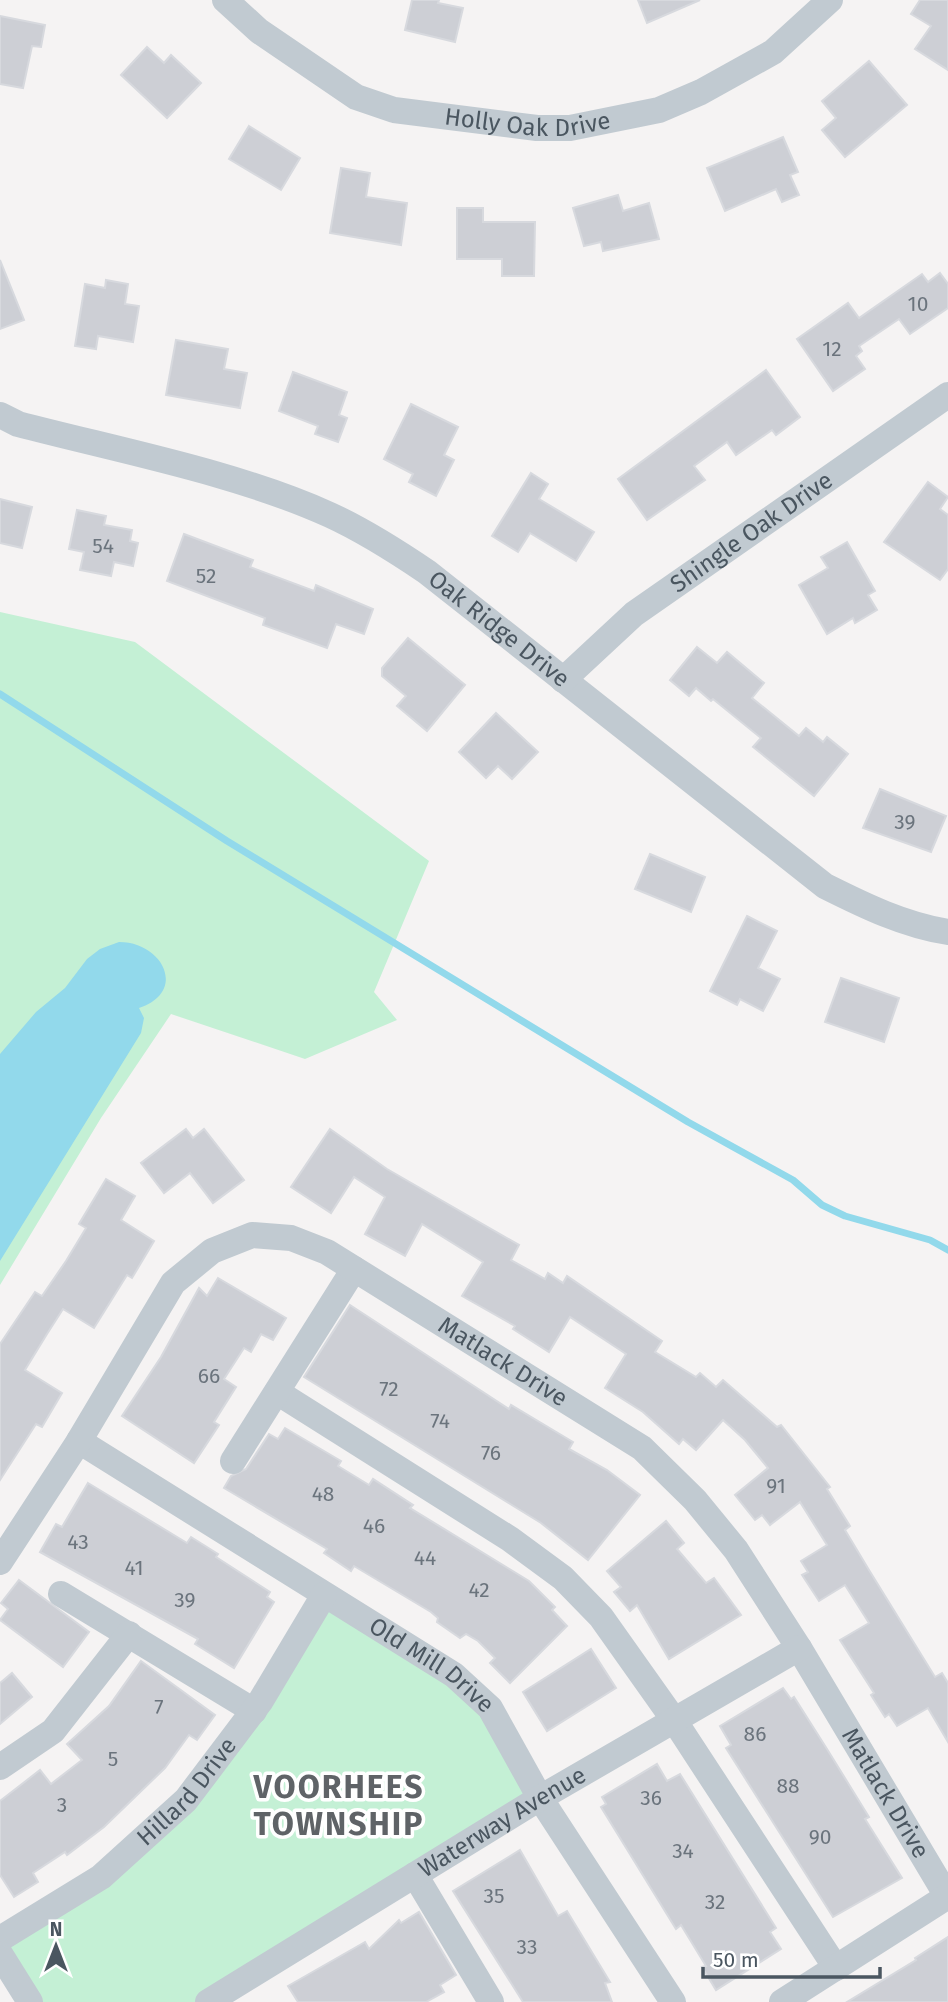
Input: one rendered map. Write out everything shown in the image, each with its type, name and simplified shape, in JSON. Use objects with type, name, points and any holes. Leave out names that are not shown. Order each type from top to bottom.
[{"type":"street","name":"Holly Oak Drive","points":[[225,0],[268,38],[356,97],[394,110],[537,128],[570,128],[659,110],[701,92],[772,52],[830,0]]},
{"type":"street","name":"Shingle Oak Drive","points":[[564,680],[635,614],[947,397]]},
{"type":"street","name":"Oak Ridge Drive","points":[[0,415],[18,424],[240,483],[328,514],[379,540],[427,572],[825,886],[876,912],[923,928],[948,932]]},
{"type":"street","name":"Matlack Drive","points":[[0,1562],[79,1441],[173,1283],[212,1251],[252,1235],[291,1238],[327,1252],[642,1448],[695,1500],[736,1550],[799,1648],[948,1896]]},
{"type":"street","points":[[233,1461],[354,1269]]},
{"type":"street","points":[[277,1392],[510,1539],[564,1578],[601,1617],[674,1720],[836,1968]]},
{"type":"street","name":"Old Mill Drive","points":[[79,1441],[454,1675],[490,1708],[540,1798],[673,2002]]},
{"type":"street","points":[[61,1594],[254,1711]]},
{"type":"street","name":"Hillard Drive","points":[[0,1939],[101,1877],[186,1800],[254,1711],[324,1595]]},
{"type":"street","points":[[0,1767],[53,1731],[129,1634]]},
{"type":"street","name":"Waterway Avenue","points":[[208,2002],[540,1798],[799,1648]]},
{"type":"street","points":[[415,1875],[491,2002]]},
{"type":"street","points":[[782,2002],[948,1896]]},
{"type":"street","points":[[0,1954],[30,2002]]},
{"type":"green space","points":[[0,612],[135,642],[429,861],[374,992],[397,1020],[305,1059],[171,1014],[101,1118],[0,1285]]},
{"type":"green space","points":[[324,1595],[454,1675],[540,1798],[208,2002],[30,2002],[0,1939],[186,1800]]},
{"type":"water","points":[[119,942],[135,944],[158,959],[166,980],[163,991],[154,1001],[139,1008],[144,1018],[141,1033],[0,1261],[0,1054],[36,1012],[65,988],[87,959],[100,949]]},
{"type":"building","points":[[412,0],[439,0],[438,3],[463,8],[455,42],[405,30]]},
{"type":"building","points":[[638,0],[700,0],[647,23]]},
{"type":"building","points":[[920,0],[948,0],[948,70],[915,49],[931,26],[911,14]]},
{"type":"building","points":[[0,16],[45,25],[41,47],[32,46],[23,88],[0,84]]},
{"type":"building","points":[[147,47],[164,63],[171,55],[201,83],[167,118],[121,75]]},
{"type":"building","points":[[869,61],[907,105],[845,157],[822,130],[836,118],[822,101]]},
{"type":"building","points":[[249,126],[300,158],[281,190],[229,159]]},
{"type":"building","points":[[783,137],[798,172],[790,175],[799,195],[782,202],[776,189],[725,211],[707,168]]},
{"type":"building","points":[[341,168],[370,173],[366,197],[407,203],[401,245],[330,233]]},
{"type":"building","points":[[618,195],[623,211],[649,203],[659,239],[603,251],[601,242],[584,246],[573,208]]},
{"type":"building","points":[[457,208],[483,208],[483,222],[535,222],[534,276],[502,276],[502,259],[457,259]]},
{"type":"building","points":[[0,260],[24,320],[0,329]]},
{"type":"building","points":[[940,273],[948,284],[948,308],[910,334],[899,319],[859,346],[862,351],[856,356],[865,369],[833,391],[797,339],[848,303],[859,318],[922,274],[928,282]]},
{"type":"building","points":[[106,280],[128,284],[125,304],[139,306],[133,342],[98,336],[96,349],[75,346],[85,284],[105,288]]},
{"type":"building","points":[[176,340],[228,349],[224,369],[247,373],[240,408],[166,395]]},
{"type":"building","points":[[766,370],[800,417],[776,435],[772,430],[736,455],[727,442],[694,466],[705,480],[647,520],[618,479]]},
{"type":"building","points":[[293,372],[347,392],[339,415],[347,418],[338,442],[315,434],[318,426],[279,411]]},
{"type":"building","points":[[411,404],[458,427],[444,455],[454,460],[436,496],[409,482],[413,474],[384,459]]},
{"type":"building","points":[[531,473],[548,484],[539,499],[594,532],[576,561],[530,533],[518,552],[492,536]]},
{"type":"building","points":[[928,482],[948,497],[940,509],[948,515],[948,569],[940,580],[884,542]]},
{"type":"building","points":[[0,499],[32,507],[22,548],[0,543]]},
{"type":"building","points":[[77,510],[106,516],[104,525],[132,530],[130,541],[138,543],[133,566],[114,562],[111,576],[80,570],[84,552],[69,549]]},
{"type":"building","points":[[184,534],[253,560],[250,567],[314,591],[316,585],[373,609],[364,634],[336,624],[327,648],[263,625],[265,618],[167,581]]},
{"type":"building","points":[[847,542],[875,591],[868,595],[877,610],[855,623],[853,618],[827,634],[799,585],[828,568],[821,557]]},
{"type":"building","points":[[408,638],[465,685],[427,731],[397,706],[406,696],[382,676],[382,668]]},
{"type":"building","points":[[697,647],[717,663],[727,652],[764,683],[752,698],[799,736],[806,728],[823,742],[827,737],[848,754],[814,796],[753,747],[761,738],[713,699],[711,701],[696,688],[689,696],[670,680]]},
{"type":"building","points":[[496,713],[538,752],[512,779],[498,766],[486,778],[459,752]]},
{"type":"building","points":[[880,789],[946,816],[931,852],[863,828]]},
{"type":"building","points":[[650,854],[705,877],[691,912],[635,889]]},
{"type":"building","points":[[747,916],[777,931],[758,968],[780,979],[763,1011],[740,999],[737,1005],[710,991]]},
{"type":"building","points":[[841,978],[899,998],[884,1042],[825,1022]]},
{"type":"building","points":[[186,1129],[193,1138],[204,1129],[244,1180],[213,1203],[190,1173],[164,1193],[141,1163]]},
{"type":"building","points":[[330,1129],[387,1169],[519,1245],[511,1260],[545,1279],[548,1273],[563,1283],[567,1276],[662,1341],[655,1352],[696,1377],[700,1373],[716,1387],[723,1380],[777,1427],[781,1425],[830,1487],[827,1489],[850,1526],[845,1530],[935,1677],[942,1673],[948,1683],[948,1742],[928,1708],[897,1726],[889,1714],[885,1717],[871,1695],[874,1693],[840,1640],[869,1623],[845,1585],[819,1601],[802,1575],[808,1572],[801,1561],[827,1545],[800,1502],[770,1525],[762,1515],[755,1520],[735,1495],[768,1468],[745,1440],[723,1420],[696,1450],[683,1439],[679,1444],[643,1412],[605,1388],[626,1354],[570,1317],[549,1352],[513,1329],[515,1326],[462,1296],[483,1262],[422,1224],[405,1256],[365,1234],[385,1197],[354,1177],[331,1213],[291,1187]]},
{"type":"building","points":[[106,1179],[135,1196],[121,1220],[154,1241],[132,1278],[127,1275],[94,1328],[63,1309],[25,1370],[62,1393],[42,1427],[36,1424],[0,1480],[0,1344],[35,1292],[42,1296],[66,1261],[86,1228],[79,1224]]},
{"type":"building","points":[[218,1278],[286,1318],[273,1340],[261,1334],[251,1352],[244,1348],[224,1379],[236,1387],[214,1422],[219,1425],[194,1463],[122,1416],[161,1357],[199,1288],[207,1296]]},
{"type":"building","points":[[350,1305],[509,1409],[511,1405],[573,1442],[569,1449],[607,1470],[640,1495],[588,1560],[541,1523],[304,1377]]},
{"type":"building","points":[[285,1428],[341,1461],[338,1466],[369,1485],[373,1479],[413,1505],[410,1508],[529,1581],[555,1607],[552,1610],[567,1626],[510,1683],[490,1663],[495,1658],[478,1641],[466,1634],[460,1638],[437,1622],[438,1618],[431,1612],[354,1566],[351,1571],[324,1553],[327,1549],[224,1488],[231,1476],[246,1469],[269,1434],[278,1439]]},
{"type":"building","points":[[88,1483],[187,1543],[191,1537],[218,1554],[216,1557],[270,1592],[267,1597],[274,1602],[234,1668],[195,1644],[198,1639],[40,1552],[56,1524],[62,1527]]},
{"type":"building","points":[[666,1521],[684,1543],[677,1549],[706,1583],[714,1578],[741,1615],[669,1659],[637,1605],[630,1611],[614,1592],[621,1587],[607,1571]]},
{"type":"building","points":[[19,1580],[89,1632],[63,1667],[0,1620],[8,1609],[1,1603]]},
{"type":"building","points":[[591,1649],[616,1688],[547,1731],[523,1692]]},
{"type":"building","points":[[141,1661],[215,1715],[197,1740],[189,1735],[165,1768],[104,1827],[67,1855],[65,1852],[33,1873],[38,1882],[14,1897],[0,1875],[0,1801],[40,1770],[51,1784],[82,1760],[67,1744],[109,1706]]},
{"type":"building","points":[[12,1673],[32,1697],[0,1724],[0,1683]]},
{"type":"building","points":[[783,1688],[791,1699],[794,1697],[827,1749],[869,1817],[865,1819],[902,1878],[833,1917],[726,1748],[731,1745],[720,1726]]},
{"type":"building","points":[[657,1764],[667,1781],[680,1774],[776,1928],[770,1932],[781,1949],[716,1990],[702,1967],[706,1966],[681,1925],[676,1929],[601,1807],[606,1804],[602,1797]]},
{"type":"building","points":[[520,1850],[558,1916],[567,1911],[610,1982],[605,1983],[612,2002],[523,2002],[453,1891]]},
{"type":"building","points":[[419,1912],[456,1975],[440,1985],[444,1992],[426,2002],[298,2002],[288,1986],[365,1942],[369,1949],[399,1920],[401,1923]]},
{"type":"building","points":[[948,1937],[948,2002],[847,2002],[916,1960],[915,1958]]},
{"type":"waterway","points":[[0,694],[227,841],[688,1122],[793,1180],[822,1205],[845,1216],[930,1240],[948,1250]]},
{"type":"district","name":"VOORHEES TOWNSHIP","points":[[339,1806]]}]
